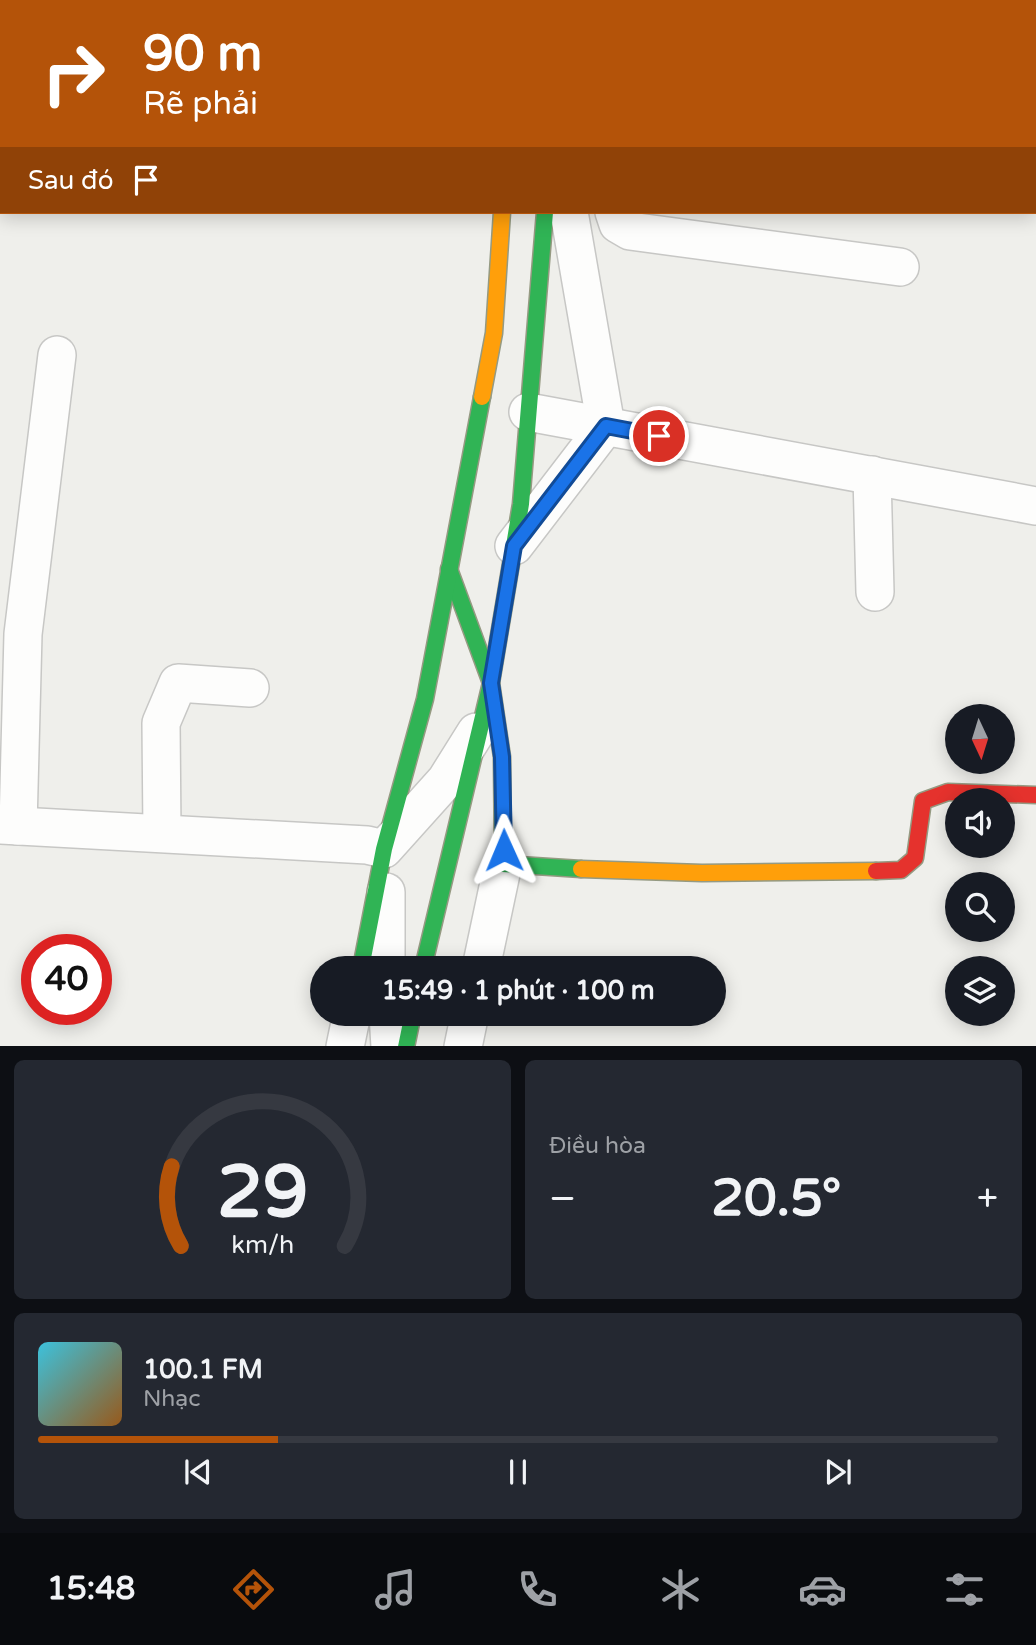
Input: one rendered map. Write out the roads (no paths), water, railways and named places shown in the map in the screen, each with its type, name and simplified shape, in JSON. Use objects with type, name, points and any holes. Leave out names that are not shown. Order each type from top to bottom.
[{"type":"street","points":[[363,956],[384,849],[425,699],[494,333],[502,214]]},
{"type":"street","points":[[426,956],[491,683],[521,504],[545,214]]},
{"type":"street","points":[[514,546],[606,426],[569,214]]},
{"type":"street","points":[[615,214],[618,224],[630,232],[900,267]]},
{"type":"street","points":[[482,393],[539,278]]},
{"type":"street","points":[[57,355],[23,634],[9,825],[367,845],[384,849]]},
{"type":"street","points":[[528,412],[1036,506]]},
{"type":"street","points":[[872,475],[875,592]]},
{"type":"street","points":[[449,569],[491,683],[502,757],[503,864],[484,956]]},
{"type":"street","points":[[162,834],[161,723],[178,683],[250,688]]},
{"type":"street","points":[[386,956],[384,849],[446,780],[482,722]]},
{"type":"street","points":[[503,864],[559,869],[784,873],[901,870],[912,866],[918,858],[919,815],[923,801],[948,792],[1036,795]]},
{"type":"street","points":[[345,1046],[349,1026]]},
{"type":"street","points":[[389,1026],[390,1046]]},
{"type":"street","points":[[406,1046],[410,1026]]},
{"type":"street","points":[[463,1046],[468,1026]]}]
